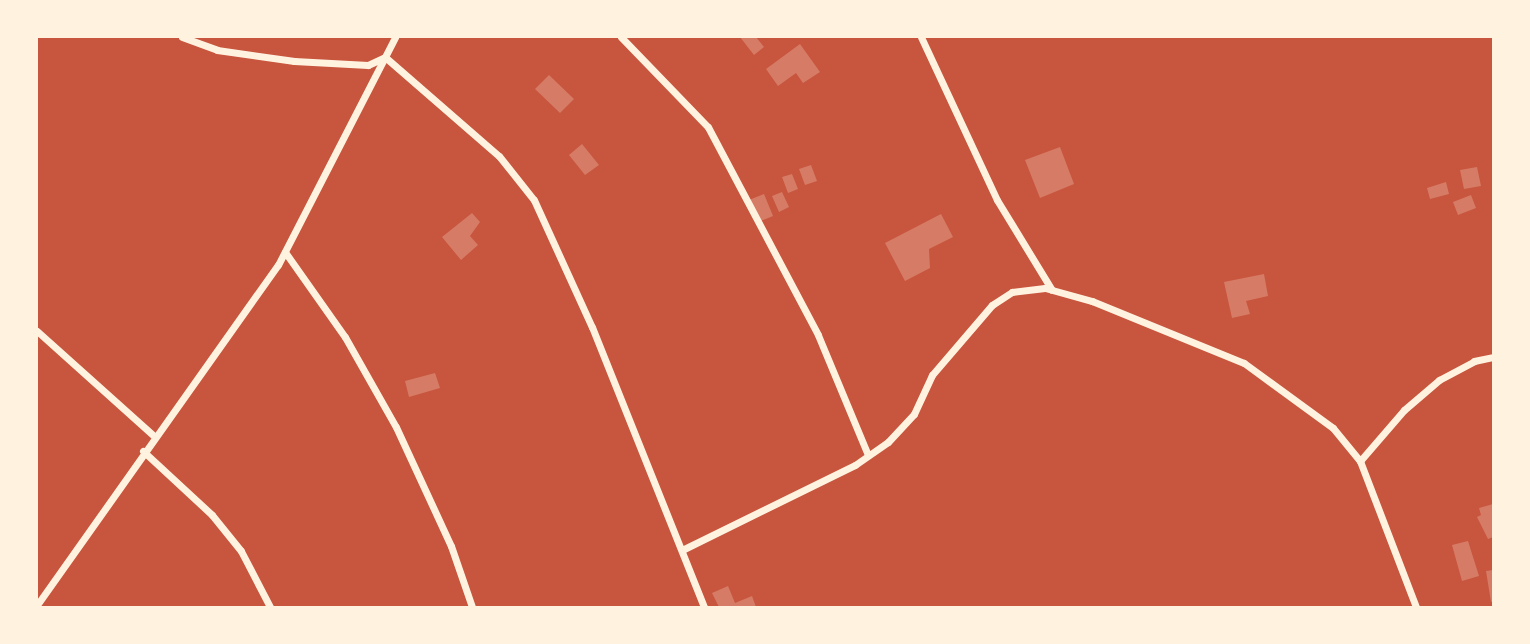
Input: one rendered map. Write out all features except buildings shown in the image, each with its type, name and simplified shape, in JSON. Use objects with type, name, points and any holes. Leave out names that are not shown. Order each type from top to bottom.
[{"type":"street","points":[[182,37],[217,50],[294,61],[369,65],[385,57]]},
{"type":"street","points":[[37,605],[285,252],[395,37]]},
{"type":"street","points":[[621,37],[708,127],[818,335],[868,455]]},
{"type":"street","points":[[921,37],[997,200],[1052,290]]},
{"type":"street","points":[[385,57],[499,156],[534,200],[597,340],[704,607]]},
{"type":"street","points":[[285,252],[345,337],[396,427],[451,546],[472,607]]},
{"type":"street","points":[[682,550],[868,455],[914,414],[932,375],[992,305],[1012,292],[1052,290],[1092,301],[1244,363],[1333,428],[1360,461],[1416,607]]},
{"type":"street","points":[[37,331],[154,436]]},
{"type":"street","points":[[1360,461],[1404,410],[1439,380],[1474,361],[1493,357]]},
{"type":"street","points":[[144,451],[212,515],[242,551],[270,607]]}]
